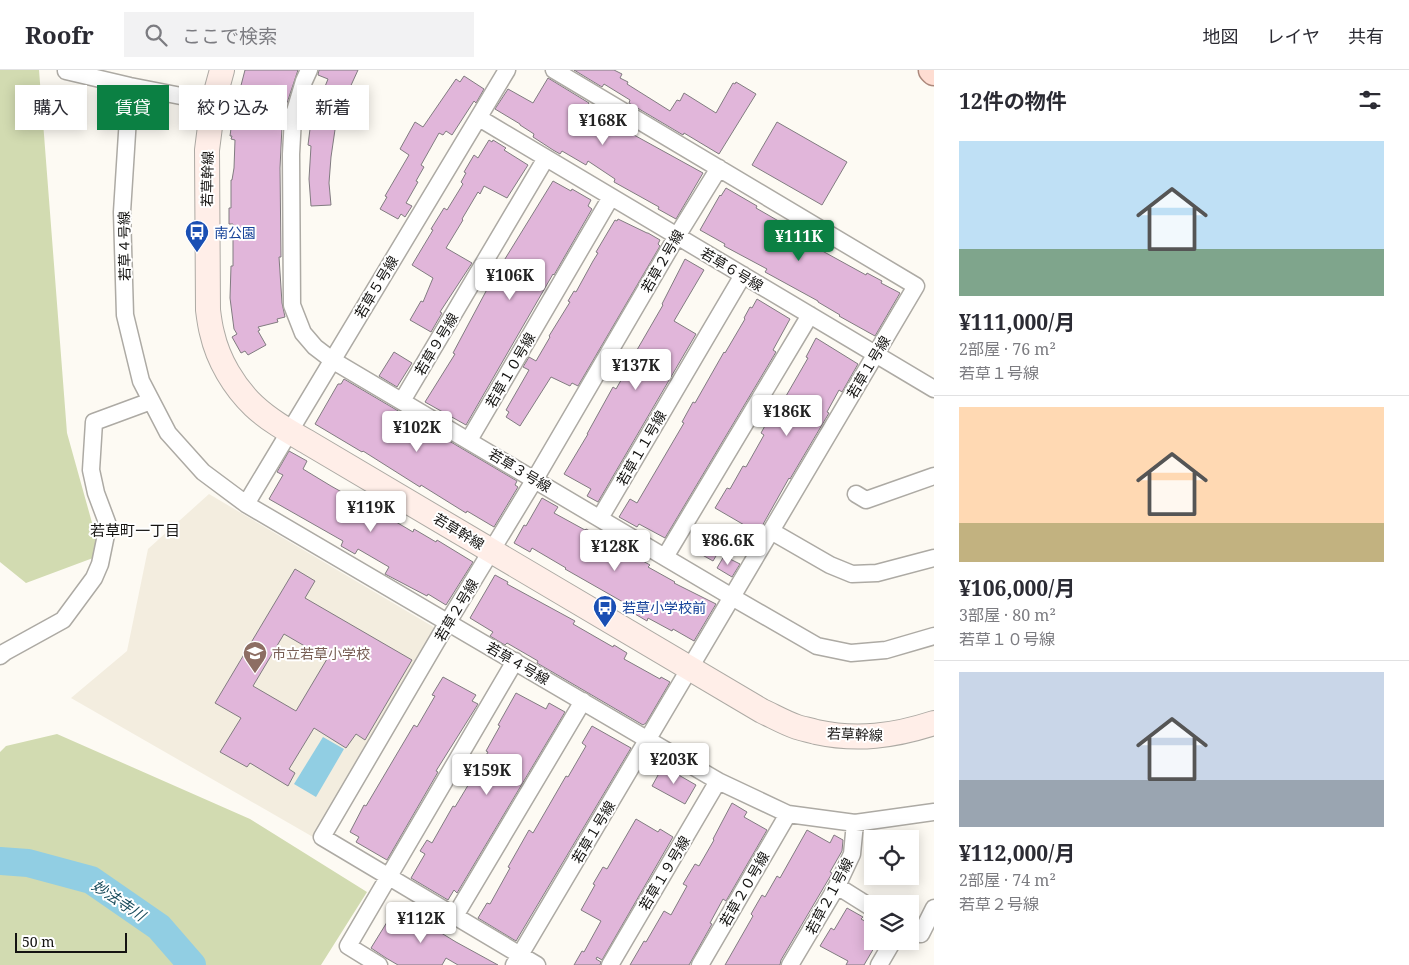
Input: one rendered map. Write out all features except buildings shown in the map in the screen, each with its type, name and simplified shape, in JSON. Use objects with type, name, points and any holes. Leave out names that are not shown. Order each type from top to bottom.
[{"type":"street","name":"若草幹線","points":[[218,85],[222,70]]},
{"type":"street","name":"若草３号線","points":[[310,70],[304,81],[293,118],[291,154],[292,305],[303,333],[315,347],[332,360],[817,646],[851,653],[886,650],[934,636]]},
{"type":"street","name":"若草５号線","points":[[246,504],[507,70]]},
{"type":"street","name":"若草１号線","points":[[517,960],[916,286],[554,70]]},
{"type":"street","points":[[66,72],[125,85]]},
{"type":"street","points":[[287,117],[293,118]]},
{"type":"street","name":"若草６号線","points":[[479,118],[934,389]]},
{"type":"street","name":"若草４号線","points":[[127,130],[122,212],[125,315],[141,381],[151,401],[168,433],[204,472],[246,504],[718,781],[788,814],[855,823],[934,812]]},
{"type":"street","name":"若草幹線","points":[[210,130],[206,175],[208,310],[212,334],[220,356],[233,381],[254,406],[289,431],[491,551],[762,711],[798,728],[834,736],[865,737],[888,735],[934,724]]},
{"type":"street","name":"若草９号線","points":[[402,401],[546,158]]},
{"type":"street","name":"若草２号線","points":[[537,965],[517,960],[455,916],[322,837],[448,622],[535,479],[676,236],[719,168]]},
{"type":"street","name":"若草１０号線","points":[[469,440],[611,197]]},
{"type":"street","name":"若草１１号線","points":[[600,518],[743,275]]},
{"type":"street","points":[[666,557],[810,315]]},
{"type":"street","points":[[0,656],[63,620],[94,578],[100,564],[108,526],[96,493],[91,470],[94,422],[151,401]]},
{"type":"street","points":[[856,494],[866,500],[934,476]]},
{"type":"street","points":[[771,531],[852,574],[877,573],[934,558]]},
{"type":"street","points":[[380,965],[348,946],[515,661]]},
{"type":"street","points":[[455,916],[583,701]]},
{"type":"street","name":"若草１９号線","points":[[610,965],[718,781]]},
{"type":"street","name":"若草２０号線","points":[[700,965],[788,814]]},
{"type":"street","name":"若草２１号線","points":[[790,965],[837,886],[852,854],[855,823]]},
{"type":"street","points":[[837,886],[864,903]]},
{"type":"street","points":[[919,933],[921,934],[934,908]]},
{"type":"street","points":[[879,965],[888,950]]},
{"type":"shaded area","name":"市立若草小学校","points":[[209,494],[437,629],[313,837],[71,698],[127,651],[148,549]]},
{"type":"green space","points":[[0,70],[39,70],[40,85],[15,85],[15,130],[44,130],[67,433],[101,555],[26,583],[0,562]]},
{"type":"green space","points":[[57,734],[250,819],[367,892],[321,965],[0,965],[0,752],[6,746]]},
{"type":"water","points":[[323,737],[344,749],[316,797],[294,784]]},
{"type":"waterway","name":"妙法寺川","points":[[0,861],[28,863],[91,880],[159,927],[192,965]]},
{"type":"place","name":"南公園","points":[[197,253]]},
{"type":"place","name":"若草小学校前","points":[[605,628]]},
{"type":"place","name":"市立若草小学校","points":[[255,674]]},
{"type":"district","name":"若草町一丁目","points":[[135,530]]}]
